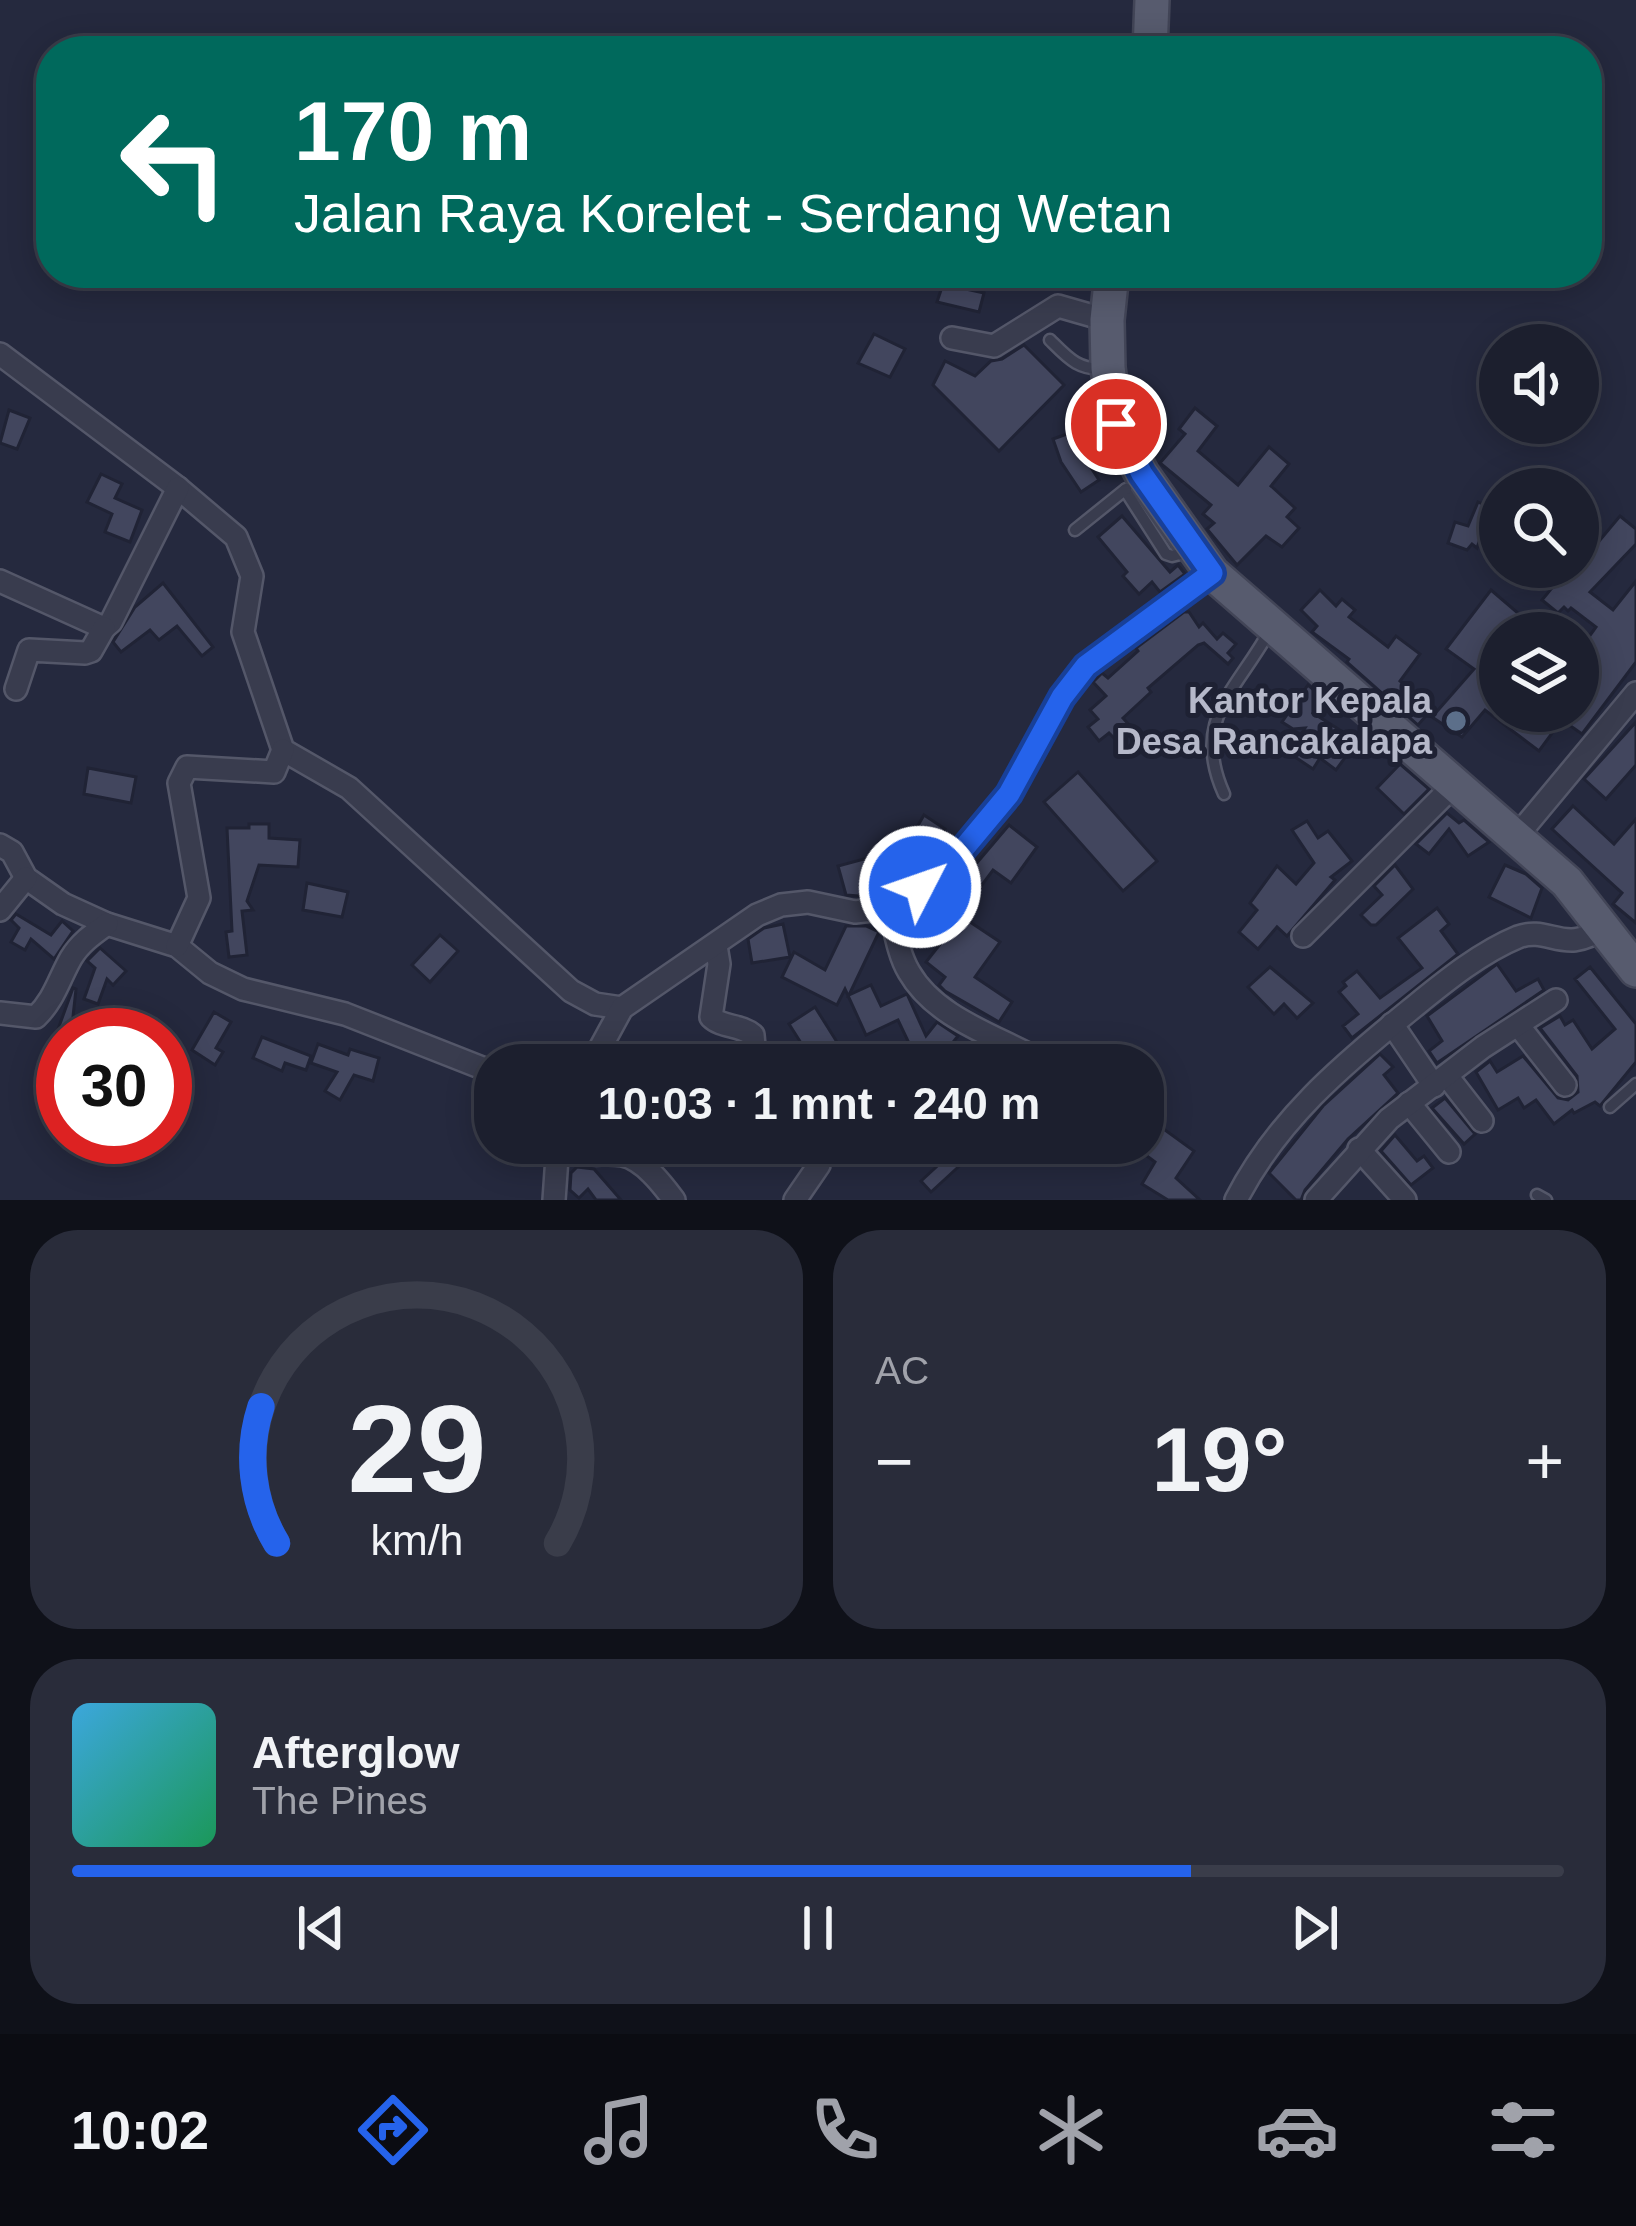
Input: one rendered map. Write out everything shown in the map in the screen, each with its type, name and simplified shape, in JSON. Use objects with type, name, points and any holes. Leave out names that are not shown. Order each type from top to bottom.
[{"type":"main road","points":[[1151,36],[1153,0]]},
{"type":"main road","points":[[1110,288],[1108,368],[1116,424],[1133,482],[1204,561],[1273,625],[1567,882],[1636,970]]},
{"type":"street","points":[[952,338],[994,346],[1058,306],[1068,305],[1107,320]]},
{"type":"street","points":[[2,365],[178,488],[236,537],[249,566],[252,587],[243,632],[283,750],[274,772],[187,767],[181,773],[199,898],[177,946]]},
{"type":"street","points":[[16,689],[29,650],[91,651],[111,622],[178,488]]},
{"type":"street","points":[[602,1044],[622,1008],[757,915],[781,904],[808,902],[855,912],[890,908],[949,866],[1009,794],[1062,697],[1086,666],[1204,561]]},
{"type":"street","points":[[0,580],[104,628]]},
{"type":"street","points":[[1517,836],[1636,693]]},
{"type":"street","points":[[283,750],[349,788],[571,991],[595,1004],[622,1008]]},
{"type":"street","points":[[1303,936],[1455,784]]},
{"type":"street","points":[[0,844],[12,852],[26,878],[63,904],[177,946],[210,973],[243,989],[345,1014],[474,1065]]},
{"type":"street","points":[[0,910],[26,878]]},
{"type":"street","points":[[890,908],[905,967],[919,988],[972,1028],[1005,1044]]},
{"type":"street","points":[[0,1012],[36,1017],[47,1006],[72,957],[107,924]]},
{"type":"street","points":[[1236,1200],[1252,1168],[1289,1118],[1340,1066],[1449,979],[1514,939],[1534,934],[1578,941],[1605,926]]},
{"type":"street","points":[[716,946],[719,964],[711,1017],[745,1028],[753,1035],[754,1044]]},
{"type":"street","points":[[1316,1200],[1359,1149],[1409,1103],[1556,1000]]},
{"type":"street","points":[[1392,1024],[1482,1121]]},
{"type":"street","points":[[1518,1024],[1565,1085]]},
{"type":"street","points":[[1409,1103],[1449,1152]]},
{"type":"street","points":[[1359,1149],[1404,1200]]},
{"type":"street","points":[[554,1200],[559,1164]]},
{"type":"street","points":[[639,1164],[674,1200]]},
{"type":"street","points":[[795,1200],[819,1165]]},
{"type":"lane","points":[[1051,340],[1072,363],[1090,370],[1108,368]]},
{"type":"lane","points":[[1076,530],[1133,482]]},
{"type":"lane","points":[[1225,794],[1210,749],[1215,720],[1273,625]]},
{"type":"lane","points":[[1610,1107],[1636,1084]]},
{"type":"building","points":[[942,288],[984,293],[979,312],[937,302]]},
{"type":"building","points":[[874,334],[905,349],[890,377],[858,363]]},
{"type":"building","points":[[1024,345],[1064,385],[999,451],[933,385],[945,361],[975,376],[991,361]]},
{"type":"building","points":[[1195,408],[1217,426],[1198,451],[1238,485],[1269,447],[1289,464],[1271,486],[1295,508],[1287,517],[1299,528],[1282,547],[1266,536],[1237,565],[1207,529],[1214,523],[1203,514],[1211,505],[1160,463],[1185,434],[1179,429]]},
{"type":"building","points":[[9,410],[30,418],[17,449],[0,443]]},
{"type":"building","points":[[1078,430],[1086,453],[1082,454],[1099,480],[1081,492],[1061,462],[1053,439]]},
{"type":"building","points":[[101,474],[122,484],[115,498],[142,510],[130,542],[105,532],[112,514],[87,502]]},
{"type":"building","points":[[1478,502],[1477,548],[1472,544],[1467,550],[1448,543],[1455,522],[1468,526]]},
{"type":"building","points":[[1122,516],[1170,572],[1178,565],[1185,574],[1160,592],[1152,582],[1139,594],[1098,537]]},
{"type":"building","points":[[1620,516],[1636,529],[1636,544],[1599,583],[1599,541]]},
{"type":"building","points":[[1636,581],[1636,662],[1599,711],[1599,612],[1564,607],[1557,612],[1542,600],[1552,588],[1594,588],[1590,592],[1613,610]]},
{"type":"building","points":[[163,583],[213,647],[202,656],[177,626],[159,640],[150,630],[121,652],[113,642],[135,607]]},
{"type":"building","points":[[1320,590],[1336,606],[1342,599],[1355,610],[1349,617],[1388,647],[1396,636],[1420,654],[1400,681],[1432,709],[1418,725],[1349,659],[1312,632],[1317,626],[1301,610]]},
{"type":"building","points":[[1491,590],[1517,612],[1479,612],[1479,717],[1462,737],[1432,717],[1474,669],[1446,649]]},
{"type":"building","points":[[1184,612],[1217,639],[1223,633],[1236,644],[1228,653],[1233,658],[1228,664],[1204,643],[1198,645],[1148,688],[1151,692],[1123,718],[1131,727],[1116,740],[1109,733],[1099,741],[1088,727],[1098,719],[1090,710],[1106,696],[1093,682],[1102,673],[1108,678],[1136,648]]},
{"type":"building","points":[[1308,685],[1323,698],[1313,713],[1357,741],[1336,770],[1320,758],[1313,769],[1289,753],[1305,728],[1293,729],[1282,722]]},
{"type":"building","points":[[1636,722],[1636,765],[1606,799],[1584,779]]},
{"type":"building","points":[[1514,732],[1553,732],[1539,751]]},
{"type":"building","points":[[1400,764],[1429,789],[1404,814],[1377,788]]},
{"type":"building","points":[[88,768],[136,777],[131,803],[84,794]]},
{"type":"building","points":[[1078,772],[1157,861],[1123,891],[1044,802]]},
{"type":"building","points":[[1573,806],[1614,844],[1636,819],[1636,923],[1613,904],[1622,893],[1552,829]]},
{"type":"building","points":[[1447,813],[1459,823],[1464,820],[1489,842],[1468,856],[1449,829],[1429,854],[1416,844]]},
{"type":"building","points":[[924,815],[945,829],[925,865],[921,868],[893,852],[901,882],[859,896],[846,895],[838,866],[905,848]]},
{"type":"building","points":[[1307,821],[1318,838],[1328,831],[1352,861],[1331,877],[1335,880],[1287,936],[1277,927],[1258,949],[1239,932],[1257,910],[1250,903],[1277,866],[1296,884],[1314,863],[1292,830]]},
{"type":"building","points":[[249,824],[269,824],[269,838],[300,840],[298,867],[259,865],[247,901],[253,910],[242,911],[247,955],[229,957],[227,828],[249,828]]},
{"type":"building","points":[[1009,825],[1037,847],[1011,883],[993,870],[979,889],[964,878]]},
{"type":"building","points":[[1395,865],[1413,889],[1371,925],[1361,915],[1382,895],[1374,886]]},
{"type":"building","points":[[1505,865],[1542,888],[1531,918],[1489,897]]},
{"type":"building","points":[[307,883],[348,892],[342,917],[303,910]]},
{"type":"building","points":[[937,900],[1000,942],[975,977],[1012,1002],[999,1022],[945,991],[939,985],[945,977],[926,962],[949,933],[944,930],[948,924],[930,915]]},
{"type":"building","points":[[1437,908],[1449,924],[1441,931],[1458,954],[1352,1038],[1343,1026],[1358,1014],[1339,992],[1346,986],[1343,982],[1357,971],[1380,998],[1422,968],[1398,938]]},
{"type":"building","points":[[16,914],[51,935],[62,921],[73,931],[54,959],[31,939],[25,950],[11,942],[19,928],[11,920]]},
{"type":"building","points":[[783,924],[790,957],[752,963],[748,939],[764,928]]},
{"type":"building","points":[[846,926],[879,932],[849,995],[871,985],[881,1006],[907,994],[926,1036],[937,1022],[958,1036],[954,1041],[958,1044],[905,1044],[898,1020],[866,1035],[845,989],[837,1005],[782,977],[794,952],[825,970]]},
{"type":"building","points":[[440,935],[458,951],[430,982],[412,965]]},
{"type":"building","points":[[100,948],[126,971],[113,985],[107,979],[98,1004],[84,999],[95,968],[87,961]]},
{"type":"building","points":[[1497,964],[1516,991],[1538,979],[1544,990],[1437,1063],[1429,1051],[1442,1041],[1427,1016]]},
{"type":"building","points":[[1270,967],[1313,1003],[1297,1018],[1284,1004],[1274,1014],[1248,987]]},
{"type":"building","points":[[1590,967],[1636,1024],[1636,1062],[1600,1106],[1595,1102],[1572,1110],[1554,1124],[1536,1100],[1524,1108],[1518,1098],[1498,1110],[1476,1072],[1490,1061],[1497,1072],[1523,1056],[1558,1098],[1568,1100],[1578,1092],[1577,1076],[1540,1028],[1560,1016],[1565,1025],[1573,1020],[1592,1049],[1615,1029],[1575,979]]},
{"type":"building","points":[[73,988],[76,989],[74,1008],[66,1008]]},
{"type":"building","points":[[815,1007],[838,1044],[802,1044],[789,1024]]},
{"type":"building","points":[[214,1012],[231,1022],[216,1048],[223,1052],[215,1065],[192,1050]]},
{"type":"building","points":[[262,1037],[311,1056],[306,1070],[285,1063],[282,1071],[253,1058]]},
{"type":"building","points":[[318,1044],[348,1055],[350,1049],[379,1058],[373,1081],[354,1075],[340,1100],[325,1091],[337,1072],[311,1063]]},
{"type":"building","points":[[1380,1054],[1393,1067],[1384,1075],[1398,1093],[1348,1139],[1301,1200],[1296,1200],[1269,1173],[1323,1106]]},
{"type":"building","points":[[1445,1098],[1475,1134],[1464,1144],[1432,1108]]},
{"type":"building","points":[[1164,1129],[1194,1151],[1176,1178],[1200,1200],[1168,1200],[1142,1184],[1154,1164],[1164,1164]]},
{"type":"building","points":[[1395,1135],[1417,1161],[1424,1156],[1433,1168],[1411,1185],[1381,1151]]},
{"type":"building","points":[[940,1164],[961,1164],[931,1192],[921,1181]]},
{"type":"building","points":[[577,1167],[594,1169],[621,1200],[596,1200],[588,1189],[579,1198],[570,1190],[571,1173]]},
{"type":"place","name":"Kantor Kepala Desa Rancakalapa","points":[[1456,721]]},
{"type":"route","points":[[920,887],[949,866],[1009,794],[1062,697],[1086,666],[1212,573],[1142,474],[1116,424]]}]
